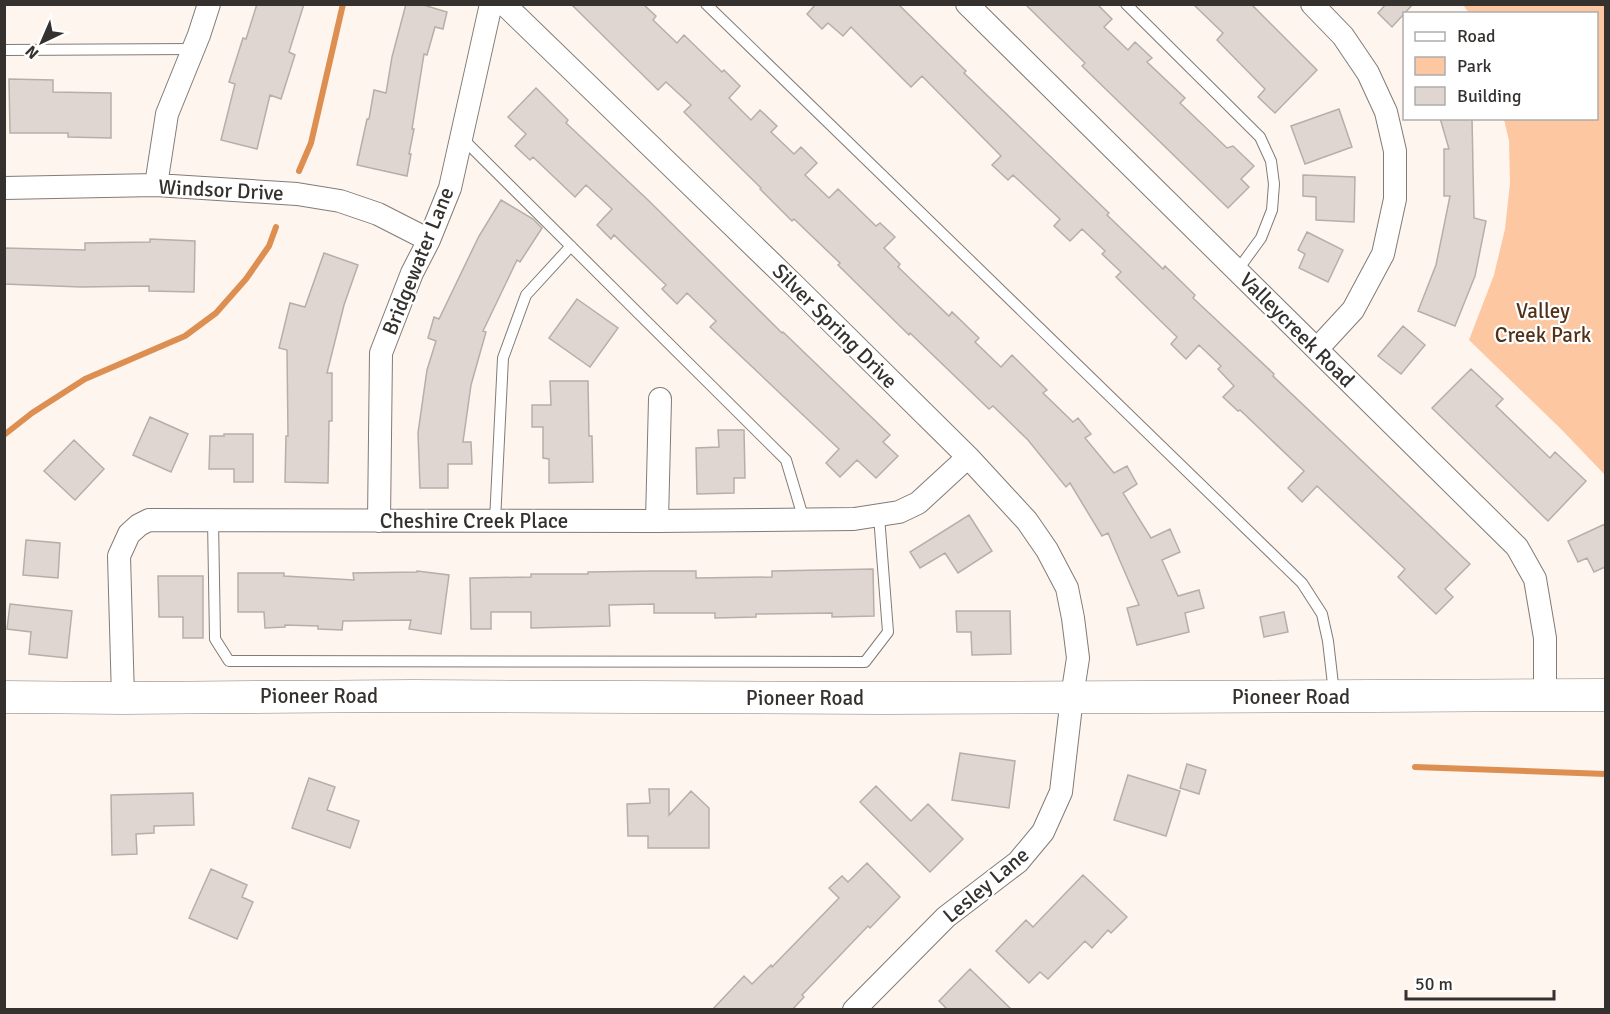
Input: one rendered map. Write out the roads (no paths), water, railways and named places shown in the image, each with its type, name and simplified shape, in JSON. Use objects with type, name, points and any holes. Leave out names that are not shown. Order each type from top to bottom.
[{"type":"main road","name":"Pioneer Road","points":[[4,697],[871,698],[1605,695]]},
{"type":"street","points":[[156,185],[166,114],[193,49],[208,4]]},
{"type":"street","name":"Bridgewater Lane","points":[[379,521],[381,353],[412,273],[429,240],[450,188],[491,4]]},
{"type":"street","name":"Silver Spring Drive","points":[[504,4],[968,457],[1027,521],[1047,550],[1067,588],[1078,658],[1072,697]]},
{"type":"street","name":"Valleycreek Road","points":[[967,4],[1516,547],[1535,579],[1545,638],[1545,696]]},
{"type":"street","points":[[1312,4],[1343,36],[1368,73],[1386,112],[1395,151],[1395,199],[1383,254],[1353,310],[1317,349]]},
{"type":"street","name":"Windsor Drive","points":[[4,188],[156,185],[297,194],[340,201],[378,214],[429,240]]},
{"type":"street","points":[[657,521],[660,399]]},
{"type":"street","name":"Cheshire Creek Place","points":[[123,698],[119,556],[129,534],[149,520],[854,519],[899,512],[918,503],[968,457]]},
{"type":"street","name":"Lesley Lane","points":[[854,1010],[946,916],[1017,862],[1043,832],[1061,792],[1072,697]]},
{"type":"lane","points":[[706,4],[1302,583],[1322,614],[1335,697]]},
{"type":"lane","points":[[1126,4],[1260,136],[1271,161],[1274,184],[1272,210],[1261,238],[1237,271]]},
{"type":"lane","points":[[4,50],[193,49]]},
{"type":"lane","points":[[461,137],[786,460],[804,520]]},
{"type":"lane","points":[[495,521],[503,358],[526,296],[571,246]]},
{"type":"lane","points":[[213,520],[215,639],[229,661],[865,662],[888,632],[879,516]]},
{"type":"waterway","points":[[299,171],[311,143],[343,4]]},
{"type":"waterway","points":[[4,435],[32,413],[85,379],[185,336],[216,313],[246,279],[269,246],[276,227]]},
{"type":"waterway","points":[[1415,767],[1606,774]]},
{"type":"park label","name":"Valley Creek Park","points":[[1543,323]]}]
